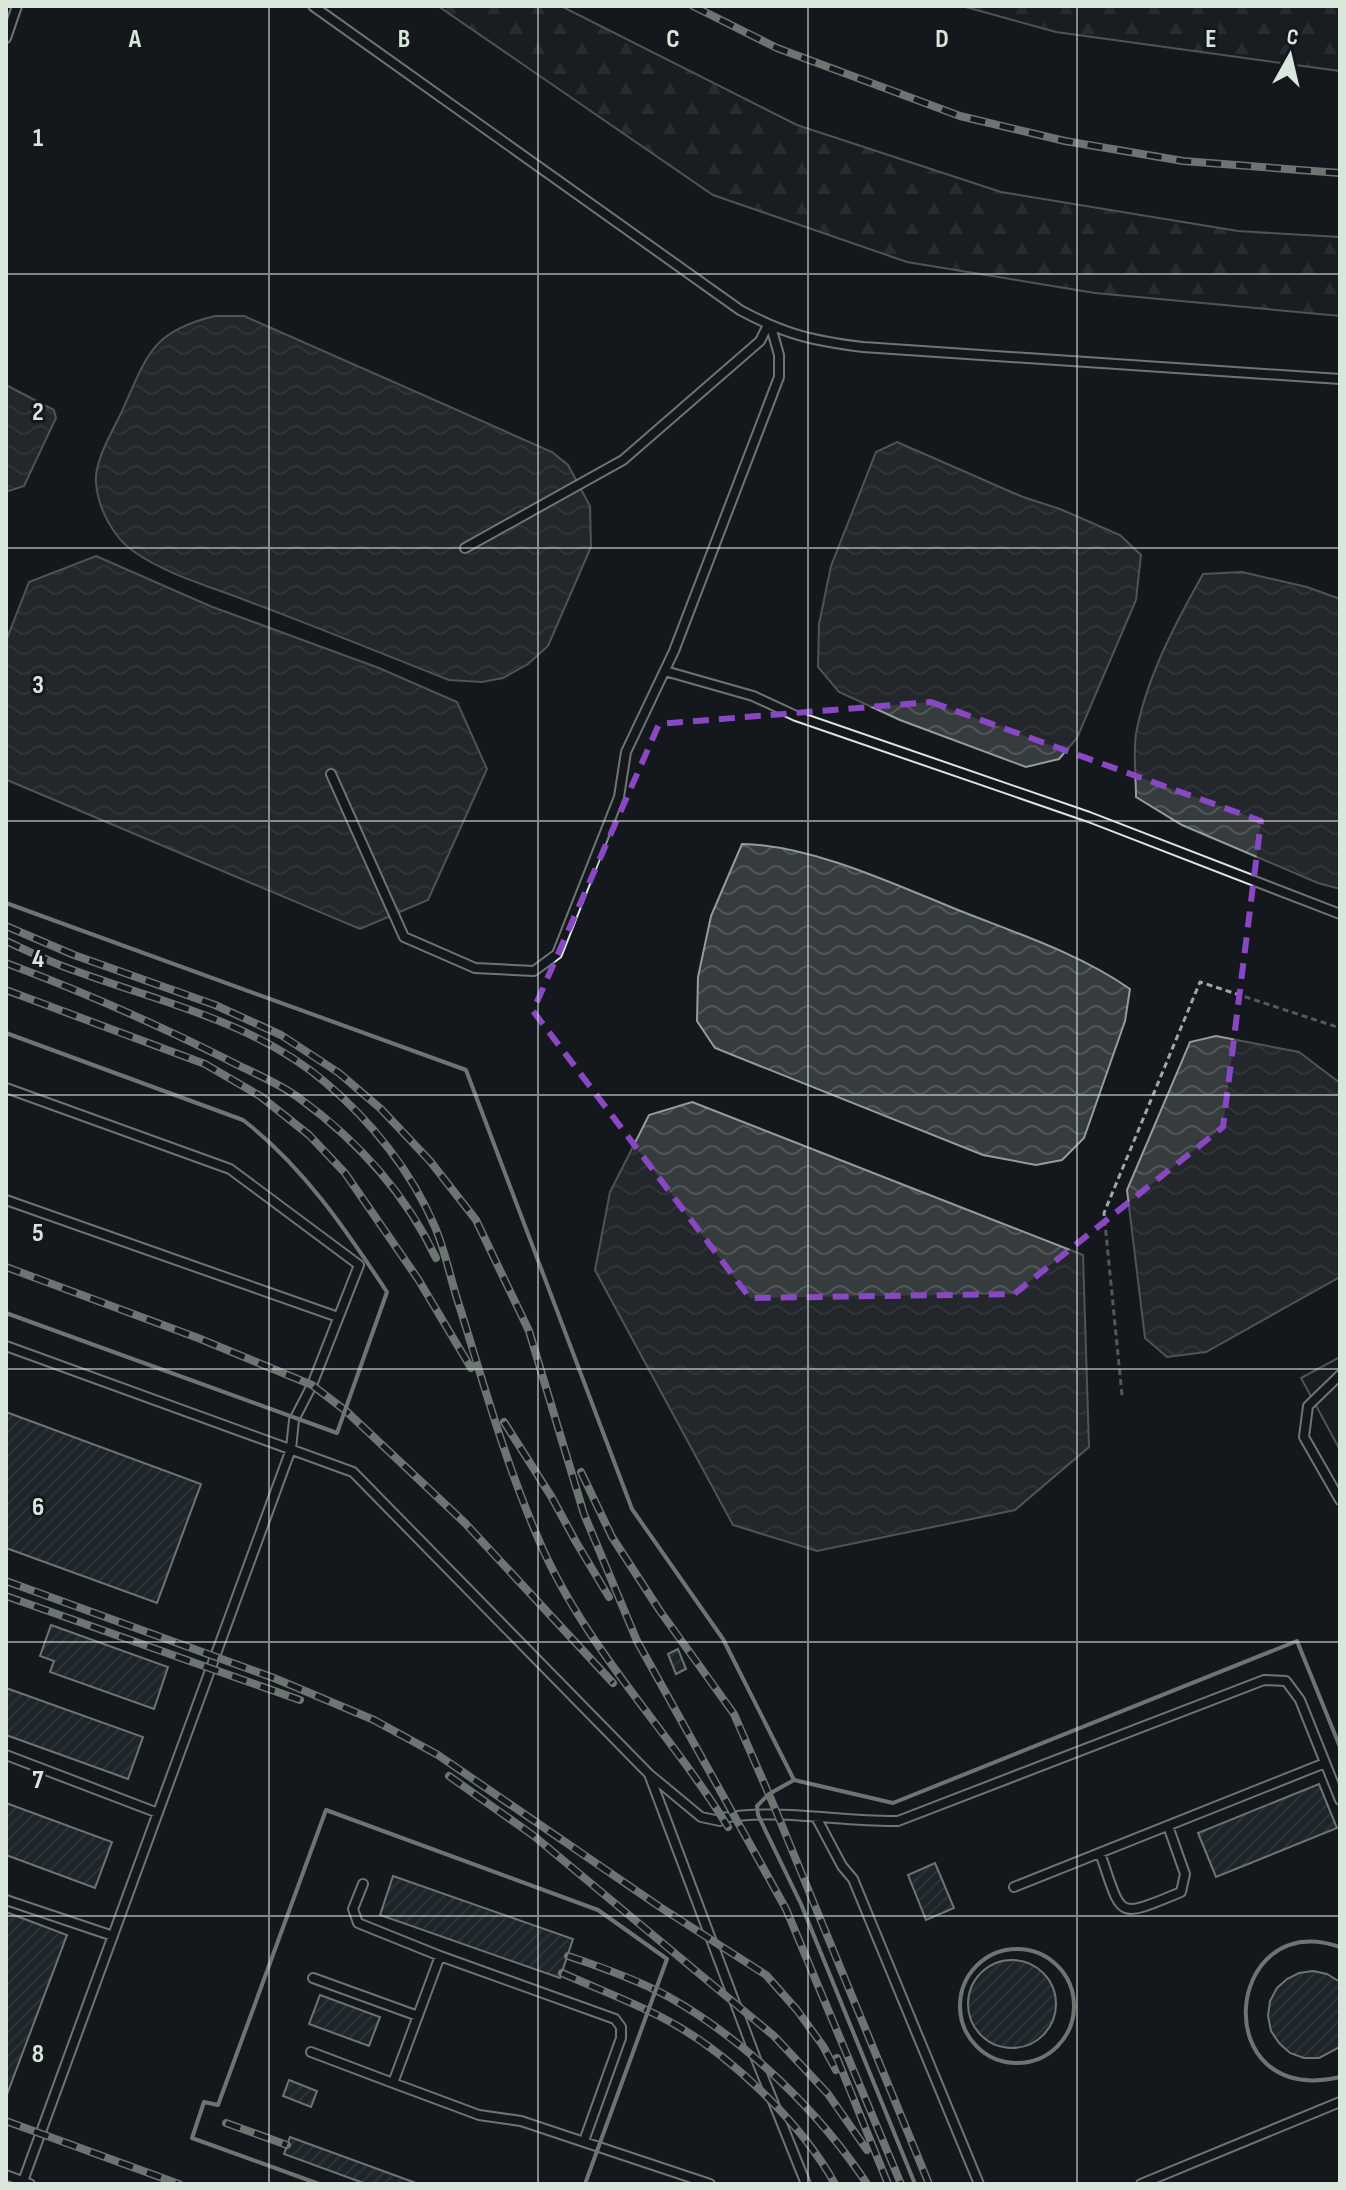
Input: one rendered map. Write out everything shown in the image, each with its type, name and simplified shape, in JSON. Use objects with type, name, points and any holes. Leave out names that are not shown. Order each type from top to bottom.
[{"type":"lane","points":[[6,38],[17,6]]},
{"type":"lane","points":[[313,6],[740,310],[770,326],[809,340],[863,347],[1340,379]]},
{"type":"lane","points":[[465,548],[623,460],[760,341],[770,326]]},
{"type":"lane","points":[[331,774],[404,937],[475,968],[534,971],[557,954],[619,797],[626,752],[665,671],[779,377],[779,355],[770,326]]},
{"type":"lane","points":[[665,671],[753,696],[796,716],[1089,817],[1340,914]]},
{"type":"lane","points":[[6,1088],[230,1169],[359,1265],[312,1385],[294,1420],[291,1449],[25,2183],[6,2175]]},
{"type":"lane","points":[[6,1200],[338,1317]]},
{"type":"lane","points":[[6,1346],[353,1472],[649,1774],[701,1817],[720,1821],[722,1818],[746,1815],[898,1821],[1264,1680],[1286,1681],[1300,1700],[1340,1800]]},
{"type":"lane","points":[[1340,1375],[1308,1406],[1304,1437],[1340,1500]]},
{"type":"lane","points":[[6,1755],[158,1813]]},
{"type":"lane","points":[[1014,1887],[1325,1763]]},
{"type":"lane","points":[[649,1774],[750,2045],[806,2184]]},
{"type":"lane","points":[[816,1817],[842,1866],[853,1879],[979,2184]]},
{"type":"lane","points":[[1100,1853],[1117,1903],[1127,1910],[1137,1910],[1181,1892],[1185,1874],[1168,1826]]},
{"type":"lane","points":[[363,1884],[353,1909],[358,1923],[615,2019],[621,2027],[621,2038],[584,2141]]},
{"type":"lane","points":[[6,1900],[113,1936]]},
{"type":"lane","points":[[393,2083],[440,1956]]},
{"type":"lane","points":[[313,1978],[418,2016]]},
{"type":"lane","points":[[311,2052],[479,2115],[521,2121],[710,2184]]},
{"type":"lane","points":[[1141,2184],[1340,2102]]},
{"type":"path","points":[[1122,1395],[1104,1213],[1200,982],[1340,1028]]},
{"type":"highlighted area","points":[[931,702],[1261,821],[1223,1127],[1014,1294],[750,1298],[533,1011],[659,724]]},
{"type":"green space","points":[[438,6],[561,6],[797,125],[1001,192],[1238,231],[1340,237],[1340,316],[1095,293],[907,262],[713,195]]},
{"type":"green space","points":[[962,6],[1340,6],[1340,71],[1056,32]]},
{"type":"green space","points":[[1340,1357],[1340,1450],[1301,1378]]},
{"type":"water","points":[[215,316],[244,316],[552,452],[568,465],[590,506],[591,547],[548,646],[528,664],[503,678],[482,682],[449,680],[175,574],[126,545],[113,530],[100,502],[96,474],[101,455],[154,348],[177,329]]},
{"type":"water","points":[[6,385],[54,410],[56,418],[24,486],[9,491],[6,489]]},
{"type":"water","points":[[897,442],[1120,535],[1141,555],[1136,600],[1077,738],[1059,759],[1026,767],[900,720],[839,692],[818,667],[819,624],[831,566],[876,452]]},
{"type":"water","points":[[96,556],[210,606],[379,668],[457,702],[487,769],[428,900],[360,929],[7,780],[6,641],[29,582]]},
{"type":"water","points":[[1242,572],[1307,587],[1340,599],[1340,889],[1318,883],[1182,825],[1136,797],[1136,734],[1147,692],[1163,651],[1203,574]]},
{"type":"water","points":[[742,844],[796,851],[880,878],[1068,954],[1130,989],[1125,1021],[1084,1138],[1062,1160],[1036,1165],[983,1155],[715,1048],[697,1021],[698,977],[711,916]]},
{"type":"water","points":[[1216,1036],[1299,1052],[1340,1083],[1340,1277],[1206,1352],[1167,1357],[1145,1338],[1127,1190],[1190,1042]]},
{"type":"water","points":[[692,1102],[1083,1255],[1089,1447],[1015,1510],[817,1551],[733,1525],[595,1270],[610,1192],[649,1115]]},
{"type":"building","points":[[6,1412],[201,1484],[157,1603],[6,1548]]},
{"type":"building","points":[[51,1625],[168,1667],[154,1709],[50,1672],[54,1661],[40,1656]]},
{"type":"building","points":[[678,1649],[686,1669],[676,1674],[668,1654]]},
{"type":"building","points":[[6,1688],[143,1737],[128,1779],[6,1735]]},
{"type":"building","points":[[1319,1784],[1337,1828],[1216,1877],[1198,1833]]},
{"type":"building","points":[[6,1803],[112,1842],[95,1888],[6,1855]]},
{"type":"building","points":[[935,1863],[954,1908],[926,1920],[908,1875]]},
{"type":"building","points":[[393,1876],[573,1939],[560,1978],[380,1915]]},
{"type":"building","points":[[6,1912],[67,1935],[6,2097]]},
{"type":"building","points":[[1003,1960],[1021,1960],[1037,1967],[1049,1979],[1056,1995],[1056,2013],[1049,2029],[1037,2041],[1021,2048],[1003,2048],[987,2041],[975,2029],[968,2013],[968,1995],[975,1979],[987,1967]]},
{"type":"building","points":[[1313,1971],[1327,1974],[1340,1982],[1340,2047],[1319,2058],[1304,2058],[1290,2053],[1279,2043],[1271,2031],[1268,2016],[1270,2001],[1277,1988],[1299,1973]]},
{"type":"building","points":[[320,1995],[380,2017],[369,2046],[309,2024]]},
{"type":"building","points":[[289,2080],[317,2091],[311,2107],[283,2096]]},
{"type":"building","points":[[290,2137],[416,2184],[366,2184],[284,2154]]},
{"type":"railway","points":[[693,6],[777,48],[960,116],[1065,141],[1183,161],[1340,173]]},
{"type":"railway","points":[[6,926],[74,955],[215,1005],[281,1035],[339,1073],[381,1109],[430,1161],[476,1220],[529,1331],[584,1514],[637,1641],[786,1909],[901,2184]]},
{"type":"railway","points":[[6,941],[64,967],[205,1015],[268,1044],[326,1083],[359,1114],[389,1149],[415,1187],[435,1227],[506,1453],[526,1510],[557,1577],[602,1651],[728,1827]]},
{"type":"railway","points":[[6,963],[143,1020],[290,1092],[341,1132],[378,1169],[410,1211],[436,1258]]},
{"type":"railway","points":[[6,990],[205,1064],[260,1096],[309,1135],[345,1173],[418,1279],[471,1368]]},
{"type":"railway","points":[[6,1267],[198,1338],[312,1385],[346,1411],[465,1523],[613,1683]]},
{"type":"railway","points":[[504,1422],[609,1597]]},
{"type":"railway","points":[[581,1472],[612,1537],[660,1611],[734,1714],[929,2184]]},
{"type":"railway","points":[[6,1581],[274,1678],[374,1720],[438,1755],[660,1907],[766,1975],[797,2010],[836,2070]]},
{"type":"railway","points":[[6,1596],[300,1700]]},
{"type":"railway","points":[[449,1776],[534,1836],[774,2036],[828,2094],[867,2150]]},
{"type":"railway","points":[[568,1956],[657,1991],[725,2034],[803,2104],[867,2184]]},
{"type":"railway","points":[[562,1973],[663,2018],[712,2049],[783,2113],[835,2184]]},
{"type":"railway","points":[[837,2058],[888,2184]]},
{"type":"railway","points":[[6,2121],[179,2184]]},
{"type":"railway","points":[[226,2123],[287,2145]]},
{"type":"wall","points":[[6,903],[466,1070],[632,1509],[723,1639],[794,1780],[893,1803],[1297,1641],[1340,1747]]},
{"type":"wall","points":[[6,1033],[243,1120],[304,1178],[387,1292],[337,1433],[6,1313]]},
{"type":"wall","points":[[794,1780],[769,1794],[757,1806],[758,1815],[801,1904],[915,2184]]},
{"type":"wall","points":[[319,2184],[192,2138],[204,2102],[218,2105],[326,1810],[598,1910],[667,1959],[585,2184]]},
{"type":"wall","points":[[1340,1947],[1301,1942],[1272,1955],[1253,1979],[1246,2009],[1250,2039],[1267,2064],[1297,2079],[1340,2077]]},
{"type":"wall","points":[[1017,1949],[1039,1953],[1057,1966],[1070,1984],[1074,2006],[1070,2028],[1057,2046],[1039,2059],[1017,2063],[995,2059],[977,2046],[964,2028],[960,2006],[964,1984],[977,1966],[995,1953],[1017,1949]]}]
